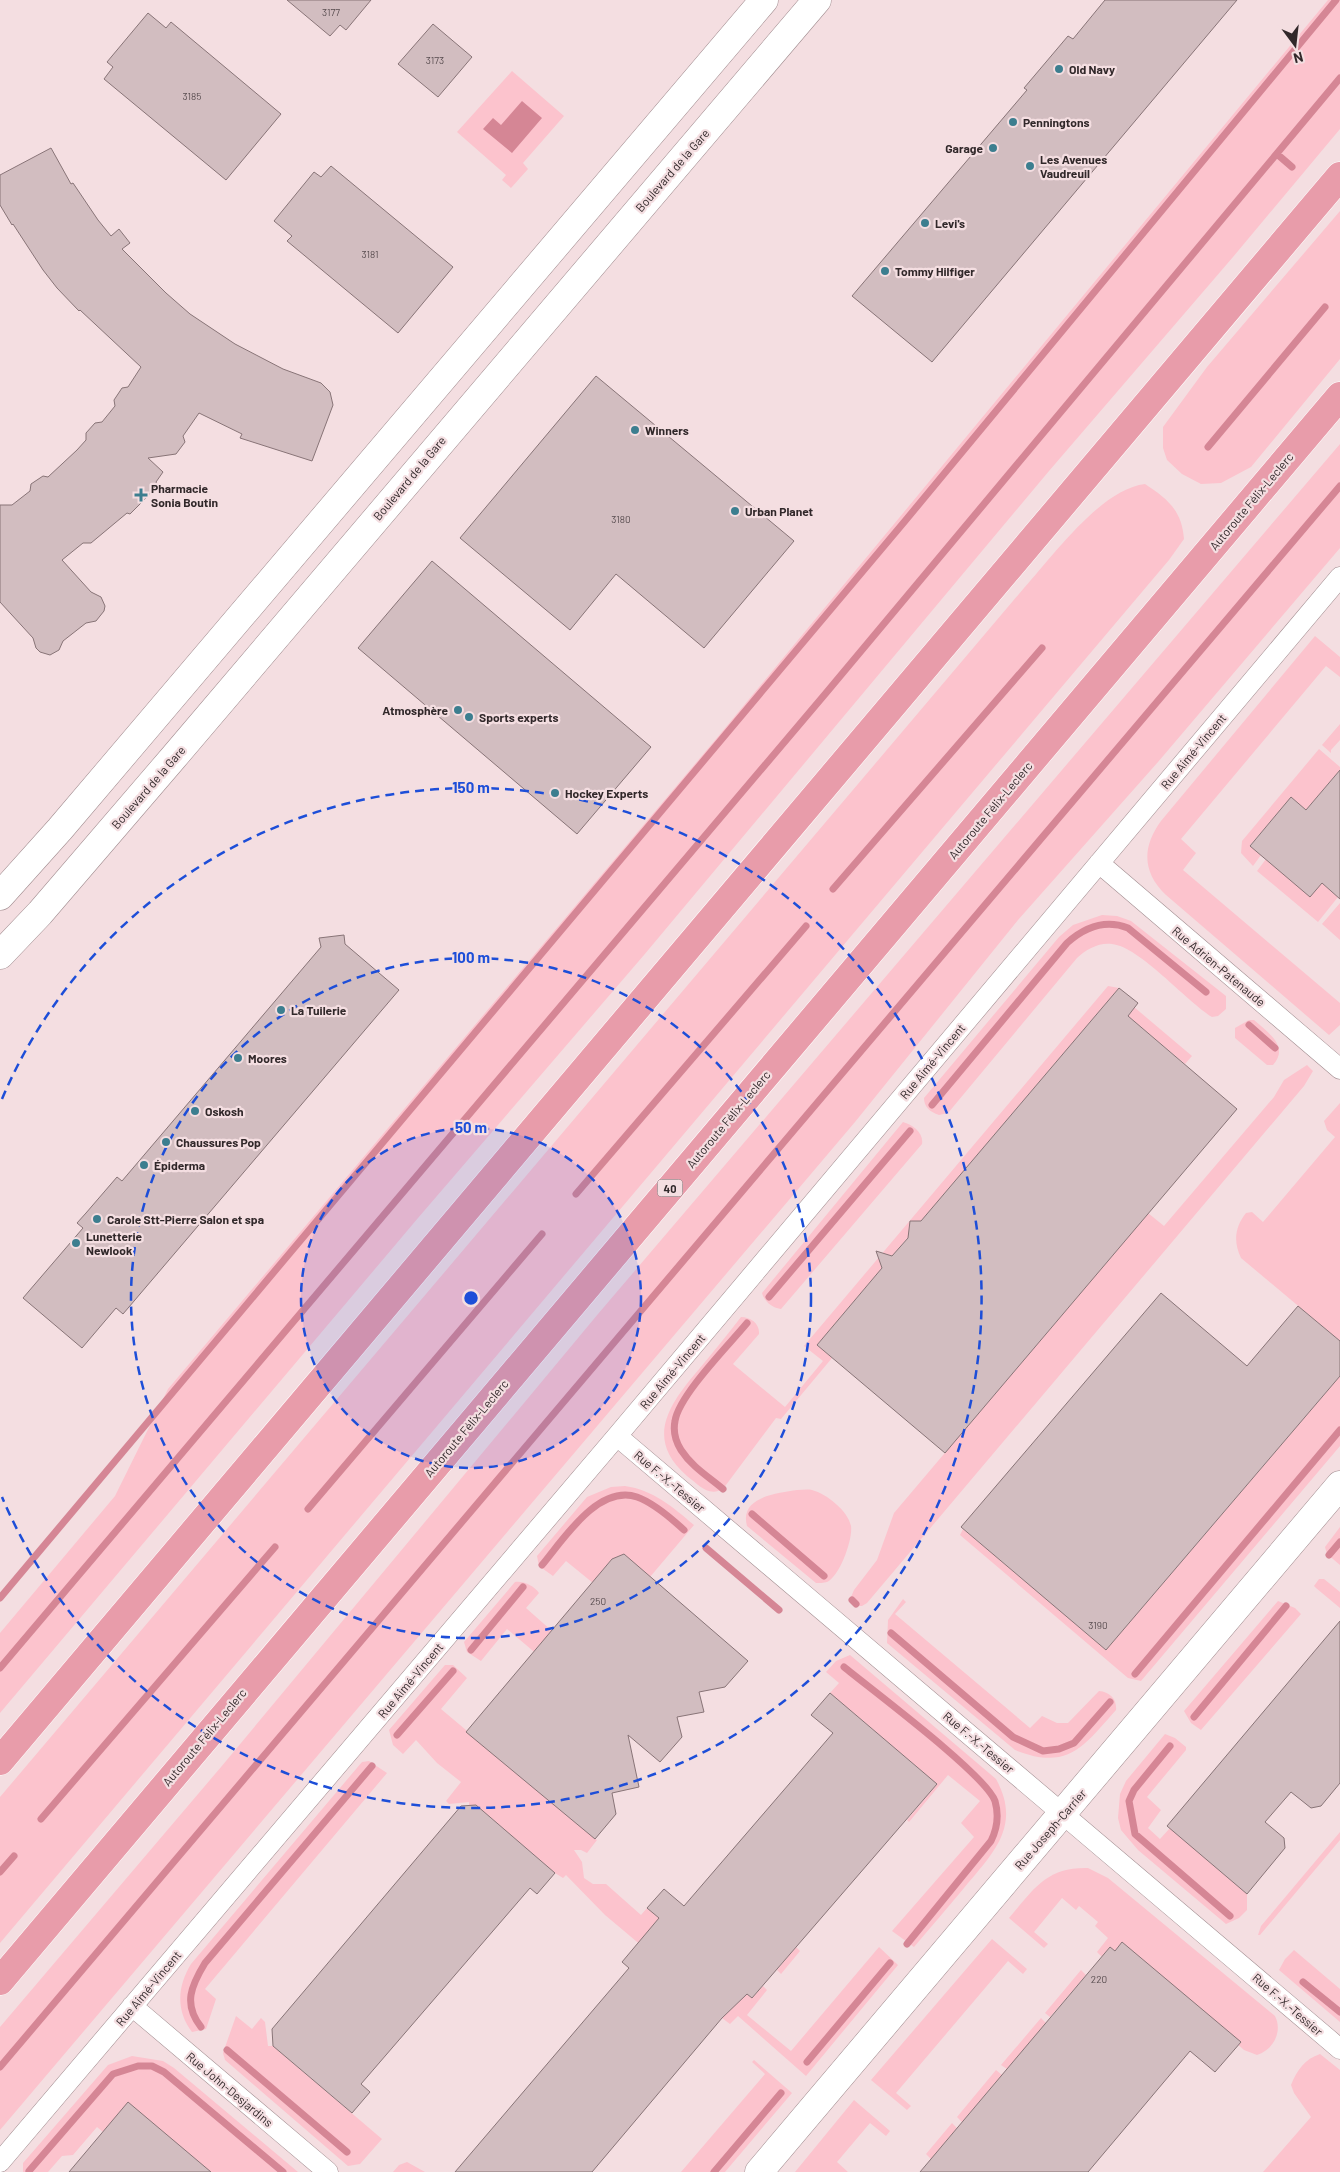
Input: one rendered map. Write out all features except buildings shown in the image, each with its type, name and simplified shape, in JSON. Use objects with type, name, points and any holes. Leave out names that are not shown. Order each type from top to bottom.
[{"type":"highway","points":[[0,1761],[1340,176]]},
{"type":"highway","name":"Autoroute Félix-Leclerc","points":[[0,1981],[1340,396]]},
{"type":"main road","points":[[0,896],[60,829],[764,0]]},
{"type":"main road","name":"Boulevard de la Gare","points":[[0,955],[40,913],[179,751],[817,0]]},
{"type":"main road","name":"Rue Joseph-Carrier","points":[[759,2172],[1340,1485]]},
{"type":"street","name":"Rue Aimé-Vincent","points":[[0,2162],[617,1436],[1340,577]]},
{"type":"street","name":"Rue Adrien-Patenaude","points":[[1099,863],[1340,1069]]},
{"type":"street","name":"Rue F.-X.-Tessier","points":[[617,1436],[1340,2048]]},
{"type":"street","name":"Rue John-Desjardins","points":[[132,2006],[328,2172]]},
{"type":"shaded area","points":[[1328,0],[1340,0],[1340,129],[1049,471],[644,955],[418,1218],[0,1713],[0,1633],[115,1496],[168,1389],[716,739]]},
{"type":"shaded area","points":[[512,71],[564,116],[523,163],[528,169],[511,188],[502,180],[506,175],[457,132]]},
{"type":"shaded area","points":[[522,101],[542,118],[512,153],[483,129],[493,118],[501,125]]},
{"type":"shaded area","points":[[1340,211],[1340,359],[1251,467],[1221,483],[1201,484],[1182,474],[1167,460],[1163,448],[1163,427],[1207,367]]},
{"type":"shaded area","points":[[1340,444],[1340,548],[1158,762],[1018,920],[855,1122],[0,2130],[0,2027],[221,1767],[598,1314]]},
{"type":"shaded area","points":[[1145,484],[1167,501],[1177,513],[1183,529],[1184,539],[1169,560],[0,1943],[0,1797],[1063,542],[1095,511],[1112,498],[1128,489]]},
{"type":"shaded area","points":[[1315,636],[1340,657],[1340,677],[1326,666],[1181,839],[1196,853],[1183,870],[1340,1003],[1340,1025],[1329,1035],[1166,895],[1152,877],[1147,859],[1150,840],[1161,821]]},
{"type":"shaded area","points":[[1340,724],[1340,740],[1331,750],[1331,753],[1322,745]]},
{"type":"shaded area","points":[[1319,749],[1340,767],[1340,770],[1306,810],[1291,798],[1250,845],[1261,855],[1253,866],[1241,853],[1242,841]]},
{"type":"shaded area","points":[[1266,859],[1322,883],[1338,897],[1318,922],[1257,871]]},
{"type":"shaded area","points":[[1340,903],[1340,940],[1322,924]]},
{"type":"shaded area","points":[[1102,915],[1117,916],[1131,921],[1226,996],[1226,1009],[1218,1016],[1212,1017],[1136,954],[1112,944],[1098,945],[1077,958],[948,1113],[939,1115],[928,1109],[924,1098],[1059,937],[1073,925]]},
{"type":"shaded area","points":[[1108,986],[1119,988],[921,1221],[910,1225],[910,1235],[892,1256],[886,1254],[881,1259],[882,1268],[817,1345],[832,1358],[781,1419],[776,1418],[723,1489],[713,1492],[708,1491],[687,1476],[674,1462],[666,1448],[664,1434],[666,1420],[689,1381],[741,1317],[748,1318],[754,1322],[758,1327],[759,1334],[733,1364],[785,1407],[823,1361],[804,1346]]},
{"type":"shaded area","points":[[1134,1007],[1192,1056],[1185,1064],[1128,1016]]},
{"type":"shaded area","points":[[1249,1020],[1254,1020],[1275,1040],[1279,1052],[1278,1058],[1273,1065],[1267,1065],[1235,1038],[1235,1028]]},
{"type":"shaded area","points":[[1307,1065],[1313,1071],[1304,1086],[867,1603],[862,1606],[854,1606],[851,1597],[854,1590],[877,1560],[894,1513],[1148,1213],[1164,1226],[1274,1097],[1284,1080]]},
{"type":"shaded area","points":[[1340,1103],[1340,1341],[1241,1258],[1238,1252],[1236,1234],[1239,1224],[1246,1213],[1252,1212],[1263,1222],[1335,1137],[1327,1130],[1324,1121]]},
{"type":"shaded area","points":[[903,1122],[920,1133],[922,1144],[781,1309],[769,1304],[762,1293]]},
{"type":"shaded area","points":[[1340,1376],[1340,1446],[1141,1681],[1128,1678],[960,1535],[963,1529],[1106,1650]]},
{"type":"shaded area","points":[[625,1486],[654,1495],[694,1525],[650,1577],[622,1555],[612,1559],[593,1583],[566,1561],[553,1576],[539,1566],[537,1556],[587,1497],[611,1487]]},
{"type":"shaded area","points":[[797,1490],[812,1490],[830,1499],[846,1515],[851,1526],[845,1557],[837,1573],[827,1582],[816,1583],[747,1526],[746,1516],[754,1503],[770,1495]]},
{"type":"shaded area","points":[[1340,1527],[1340,1565],[1327,1554],[1325,1547]]},
{"type":"shaded area","points":[[1319,1579],[1324,1579],[1340,1592],[1340,1608],[1314,1586]]},
{"type":"shaded area","points":[[515,1582],[528,1584],[539,1593],[526,1608],[552,1631],[552,1667],[507,1629],[481,1661],[467,1652],[464,1642]]},
{"type":"shaded area","points":[[903,1599],[906,1602],[895,1614],[1030,1728],[1042,1716],[1057,1723],[1068,1723],[1099,1691],[1106,1693],[1114,1699],[1116,1710],[1094,1735],[1073,1752],[1048,1758],[1033,1756],[1015,1750],[887,1643],[888,1620]]},
{"type":"shaded area","points":[[1278,1601],[1295,1608],[1301,1614],[1201,1730],[1191,1723],[1184,1711]]},
{"type":"shaded area","points":[[850,1655],[996,1779],[1003,1796],[1006,1811],[1005,1825],[994,1851],[914,1947],[892,1931],[974,1837],[961,1823],[980,1801],[948,1775],[909,1822],[907,1820],[937,1784],[830,1693],[839,1683],[826,1672],[836,1661]]},
{"type":"shaded area","points":[[445,1665],[453,1665],[467,1678],[441,1709],[597,1840],[587,1853],[581,1850],[574,1850],[582,1862],[584,1878],[593,1884],[606,1884],[641,1915],[647,1908],[752,1998],[763,1986],[767,1990],[747,2015],[791,2051],[879,1947],[898,1965],[806,2076],[738,2016],[730,2024],[722,2018],[724,2015],[605,1915],[566,1875],[563,1878],[555,1873],[476,1805],[469,1806],[469,1802],[449,1804],[446,1801],[461,1782],[437,1763],[416,1740],[403,1754],[393,1745],[389,1730]]},
{"type":"shaded area","points":[[1165,1734],[1175,1738],[1186,1747],[1186,1750],[1147,1797],[1161,1810],[1148,1828],[1160,1839],[1170,1828],[1247,1894],[1247,1910],[1239,1918],[1226,1924],[1138,1850],[1121,1830],[1118,1818],[1120,1794],[1126,1781]]},
{"type":"shaded area","points":[[369,1761],[387,1773],[205,1989],[216,1999],[206,2029],[192,2032],[183,2016],[180,1999],[183,1981],[191,1964],[362,1762]]},
{"type":"shaded area","points":[[1340,1832],[1340,1840],[1260,1935],[1258,1935],[1261,1926]]},
{"type":"shaded area","points":[[1088,1868],[1108,1878],[1275,2016],[1278,2028],[1272,2045],[1263,2053],[1257,2055],[1244,2050],[1122,1942],[1115,1951],[1110,1947],[1102,1957],[1097,1952],[1108,1938],[1095,1926],[1098,1922],[1079,1906],[1076,1910],[1062,1898],[1034,1932],[1048,1944],[1044,1948],[1009,1918],[1034,1889],[1051,1876],[1061,1871]]},
{"type":"shaded area","points":[[992,1939],[1027,1969],[1023,1974],[1008,1961],[896,2093],[911,2106],[907,2110],[871,2080]]},
{"type":"shaded area","points":[[796,1947],[800,1951],[781,1974],[777,1970]]},
{"type":"shaded area","points":[[1294,1950],[1340,1989],[1340,2022],[1279,1970],[1285,1959]]},
{"type":"shaded area","points":[[1081,1970],[1086,1975],[1050,2017],[1045,2013]]},
{"type":"shaded area","points":[[236,2016],[252,2029],[261,2018],[265,2022],[268,2046],[273,2046],[382,2139],[360,2164],[348,2166],[225,2060],[223,2053]]},
{"type":"shaded area","points":[[1041,2018],[1046,2023],[1007,2069],[1001,2065]]},
{"type":"shaded area","points":[[1320,2054],[1340,2070],[1340,2172],[1263,2172],[1311,2117],[1294,2093],[1291,2085],[1302,2066]]},
{"type":"shaded area","points":[[132,2056],[163,2061],[174,2068],[298,2172],[211,2172],[103,2132],[97,2127],[73,2155],[62,2156],[48,2172],[23,2172],[23,2163],[108,2065]]},
{"type":"shaded area","points":[[754,2060],[792,2093],[725,2172],[681,2172],[765,2074],[752,2062]]},
{"type":"shaded area","points":[[996,2070],[1002,2075],[962,2122],[957,2117]]},
{"type":"shaded area","points":[[854,2100],[890,2131],[886,2136],[870,2123],[837,2162],[848,2172],[795,2172]]},
{"type":"shaded area","points":[[952,2123],[957,2128],[931,2159],[926,2154]]},
{"type":"shaded area","points":[[407,2162],[425,2172],[393,2172],[399,2165]]},
{"type":"waterway","points":[[0,1598],[905,521],[1336,0]]},
{"type":"waterway","points":[[0,1668],[826,693],[1340,78]]},
{"type":"waterway","points":[[1277,154],[1292,167]]},
{"type":"waterway","points":[[1208,447],[1325,307]]},
{"type":"waterway","points":[[0,2067],[1340,486]]},
{"type":"waterway","points":[[833,889],[1042,648]]},
{"type":"waterway","points":[[932,1105],[1067,943],[1088,929],[1111,924],[1128,928],[1206,992]]},
{"type":"waterway","points":[[576,1194],[806,926]]},
{"type":"waterway","points":[[1249,1025],[1275,1048]]},
{"type":"waterway","points":[[769,1297],[910,1131]]},
{"type":"waterway","points":[[308,1509],[542,1234]]},
{"type":"waterway","points":[[723,1489],[695,1467],[685,1456],[675,1436],[675,1421],[685,1398],[695,1384],[747,1323]]},
{"type":"waterway","points":[[1135,1674],[1340,1430]]},
{"type":"waterway","points":[[542,1565],[571,1529],[595,1506],[623,1495],[637,1497],[650,1503],[684,1530]]},
{"type":"waterway","points":[[752,1514],[824,1576]]},
{"type":"waterway","points":[[1329,1555],[1340,1542]]},
{"type":"waterway","points":[[41,1819],[275,1547]]},
{"type":"waterway","points":[[706,1548],[779,1610]]},
{"type":"waterway","points":[[471,1650],[523,1587]]},
{"type":"waterway","points":[[852,1600],[856,1604]]},
{"type":"waterway","points":[[1194,1717],[1286,1606]]},
{"type":"waterway","points":[[891,1633],[1013,1737],[1043,1751],[1059,1749],[1074,1743],[1110,1702]]},
{"type":"waterway","points":[[844,1667],[950,1753],[987,1788],[995,1801],[997,1822],[991,1841],[907,1944]]},
{"type":"waterway","points":[[397,1735],[453,1671]]},
{"type":"waterway","points":[[1170,1746],[1134,1790],[1129,1801],[1135,1834],[1230,1916]]},
{"type":"waterway","points":[[201,2027],[192,2011],[191,1995],[196,1979],[205,1963],[372,1766]]},
{"type":"waterway","points":[[0,1872],[14,1856]]},
{"type":"waterway","points":[[807,2062],[890,1963]]},
{"type":"waterway","points":[[1303,1982],[1340,2012]]},
{"type":"waterway","points":[[227,2050],[347,2152]]},
{"type":"waterway","points":[[29,2171],[113,2074],[138,2066],[152,2066],[164,2072],[283,2172]]},
{"type":"waterway","points":[[714,2172],[781,2093]]},
{"type":"place","name":"Old Navy","points":[[1059,69]]},
{"type":"place","name":"Penningtons","points":[[1013,122]]},
{"type":"place","name":"Garage","points":[[993,148]]},
{"type":"place","name":"Les Avenues Vaudreuil","points":[[1030,166]]},
{"type":"place","name":"Levi's","points":[[925,223]]},
{"type":"place","name":"Tommy Hilfiger","points":[[885,271]]},
{"type":"place","name":"Winners","points":[[635,430]]},
{"type":"place","name":"Pharmacie Sonia Boutin","points":[[141,495]]},
{"type":"place","name":"Urban Planet","points":[[735,511]]},
{"type":"place","name":"Atmosphère","points":[[458,710]]},
{"type":"place","name":"Sports experts","points":[[469,717]]},
{"type":"place","name":"Hockey Experts","points":[[555,793]]},
{"type":"place","name":"La Tuilerie","points":[[281,1010]]},
{"type":"place","name":"Moores","points":[[238,1058]]},
{"type":"place","name":"Oskosh","points":[[195,1111]]},
{"type":"place","name":"Chaussures Pop","points":[[166,1142]]},
{"type":"place","name":"Épiderma","points":[[144,1165]]},
{"type":"place","name":"Carole Stt-Pierre Salon et spa","points":[[97,1219]]},
{"type":"place","name":"Lunetterie Newlook","points":[[76,1243]]}]
